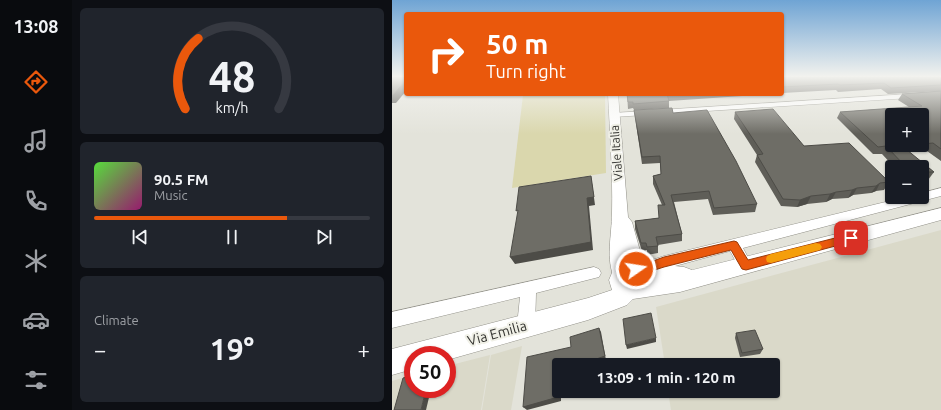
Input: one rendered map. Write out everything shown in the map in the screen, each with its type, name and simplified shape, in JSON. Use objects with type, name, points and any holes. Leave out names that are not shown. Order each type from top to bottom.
[{"type":"main road","points":[[632,278],[655,288],[690,281],[698,277],[941,214]]},
{"type":"main road","name":"Via Emilia","points":[[452,346],[588,309],[619,298],[632,278]]},
{"type":"main road","points":[[392,362],[404,359]]},
{"type":"street","name":"Viale Italia","points":[[613,96],[620,213],[618,251],[632,278]]},
{"type":"street","points":[[614,115],[908,96]]},
{"type":"street","points":[[929,195],[941,192]]},
{"type":"street","points":[[632,278],[664,262],[895,204]]},
{"type":"street","points":[[734,245],[746,265]]},
{"type":"street","points":[[392,320],[594,273]]},
{"type":"street","points":[[526,326],[528,288]]},
{"type":"shaded area","points":[[523,96],[605,96],[606,173],[512,188]]},
{"type":"shaded area","points":[[941,230],[941,410],[671,410],[669,398],[780,398],[780,358],[664,358],[656,307]]},
{"type":"shaded area","points":[[522,346],[511,410],[482,410],[491,355]]},
{"type":"shaded area","points":[[490,355],[481,410],[392,410],[392,381],[404,378],[404,398],[456,398],[456,364]]},
{"type":"building","points":[[627,96],[668,96],[669,101],[633,104],[633,102],[628,102]]},
{"type":"building","points":[[906,96],[941,96],[941,149],[933,143],[929,143],[929,108],[895,108],[922,106]]},
{"type":"building","points":[[672,108],[673,113],[707,110],[736,161],[757,204],[714,208],[709,191],[671,195],[682,234],[656,237],[658,246],[647,247],[646,243],[641,243],[635,221],[659,218],[658,205],[665,205],[653,176],[661,174],[660,156],[642,157],[634,110]]},
{"type":"building","points":[[773,109],[804,146],[849,143],[885,178],[885,182],[880,183],[876,186],[811,196],[800,200],[783,199],[757,155],[763,154],[735,112]]},
{"type":"building","points":[[885,109],[885,146],[878,147],[840,112]]},
{"type":"building","points":[[892,152],[910,152],[919,160],[899,160]]},
{"type":"building","points":[[929,168],[934,172],[929,172]]},
{"type":"building","points":[[591,176],[594,197],[587,198],[591,242],[510,257],[518,210],[516,211],[519,187]]},
{"type":"building","points":[[651,313],[656,338],[626,345],[623,319]]},
{"type":"building","points":[[599,328],[605,356],[599,358],[552,358],[552,398],[554,398],[523,407],[527,357],[571,347],[570,337]]},
{"type":"building","points":[[755,330],[763,349],[742,353],[736,333]]},
{"type":"building","points":[[403,378],[404,398],[424,398],[421,410],[394,410]]},
{"type":"slow traffic","points":[[771,259],[816,247]]},
{"type":"route","points":[[636,269],[639,270],[664,262],[734,245],[746,265],[851,238]]}]
